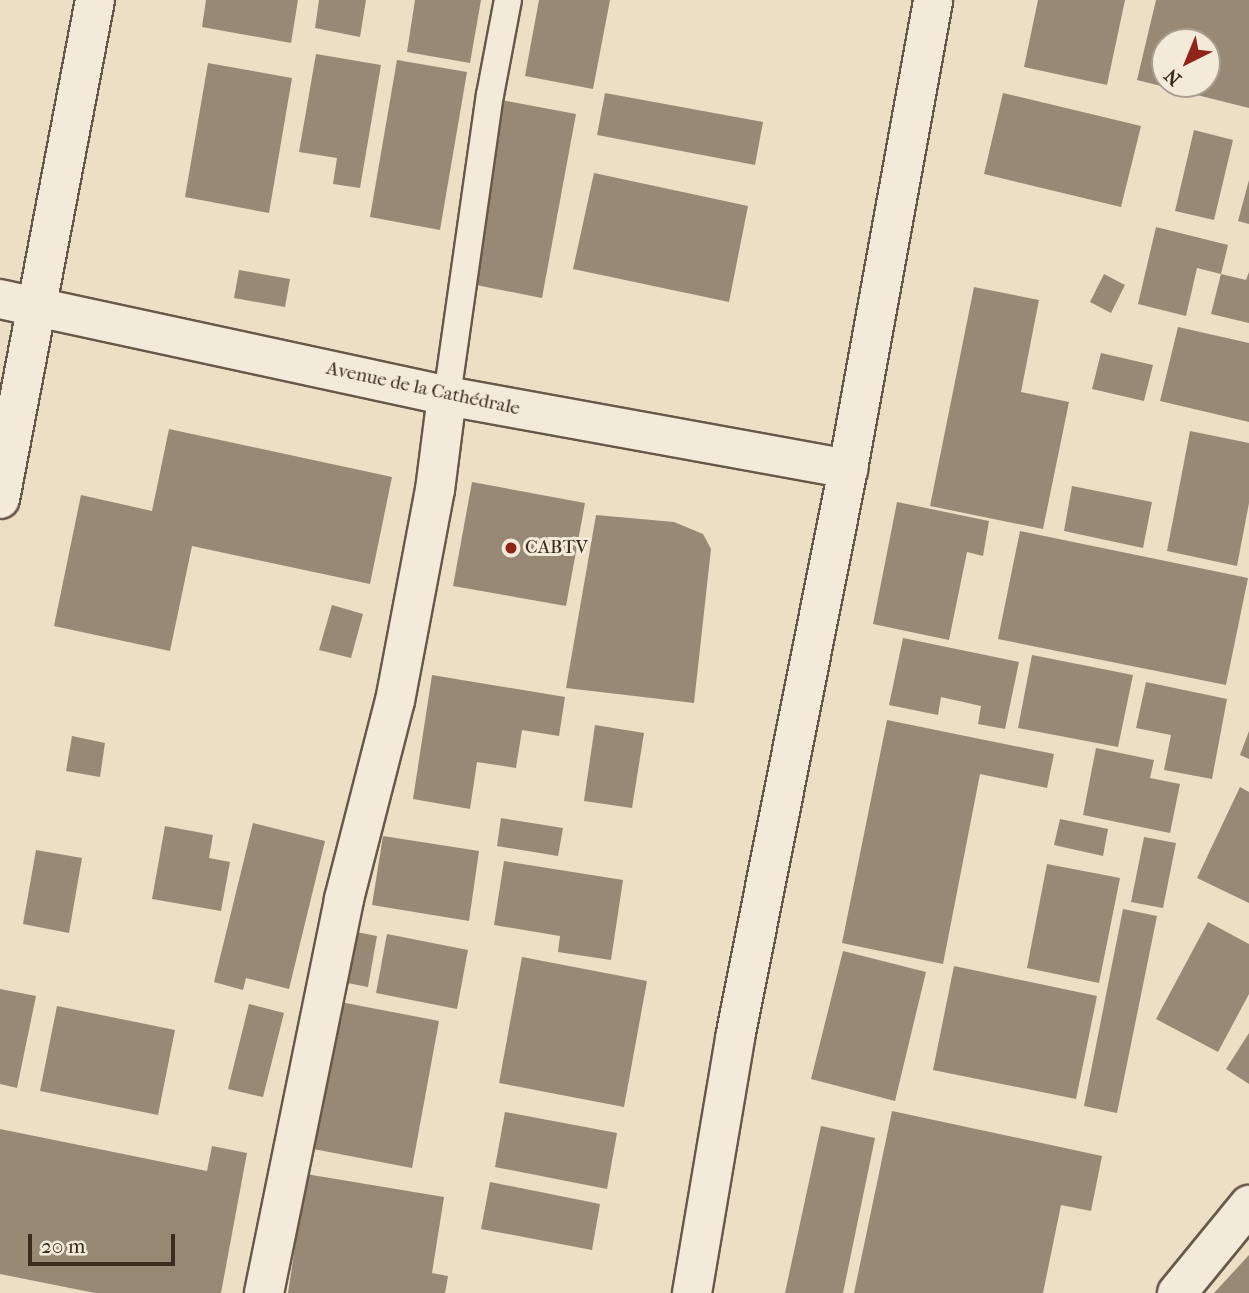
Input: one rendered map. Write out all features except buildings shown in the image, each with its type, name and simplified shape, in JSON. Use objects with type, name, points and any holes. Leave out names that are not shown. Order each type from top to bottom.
[{"type":"street","points":[[0,499],[18,303],[95,0]]},
{"type":"street","points":[[692,1293],[735,1038],[848,469],[933,0]]},
{"type":"street","name":"Avenue de la Cathédrale","points":[[18,303],[447,396],[848,469]]},
{"type":"street","points":[[264,1293],[344,899],[395,701],[435,490],[447,396]]},
{"type":"street","points":[[1177,1293],[1249,1205]]},
{"type":"lane","points":[[447,396],[490,95],[508,0]]},
{"type":"place","name":"CABTV","points":[[511,548]]}]
